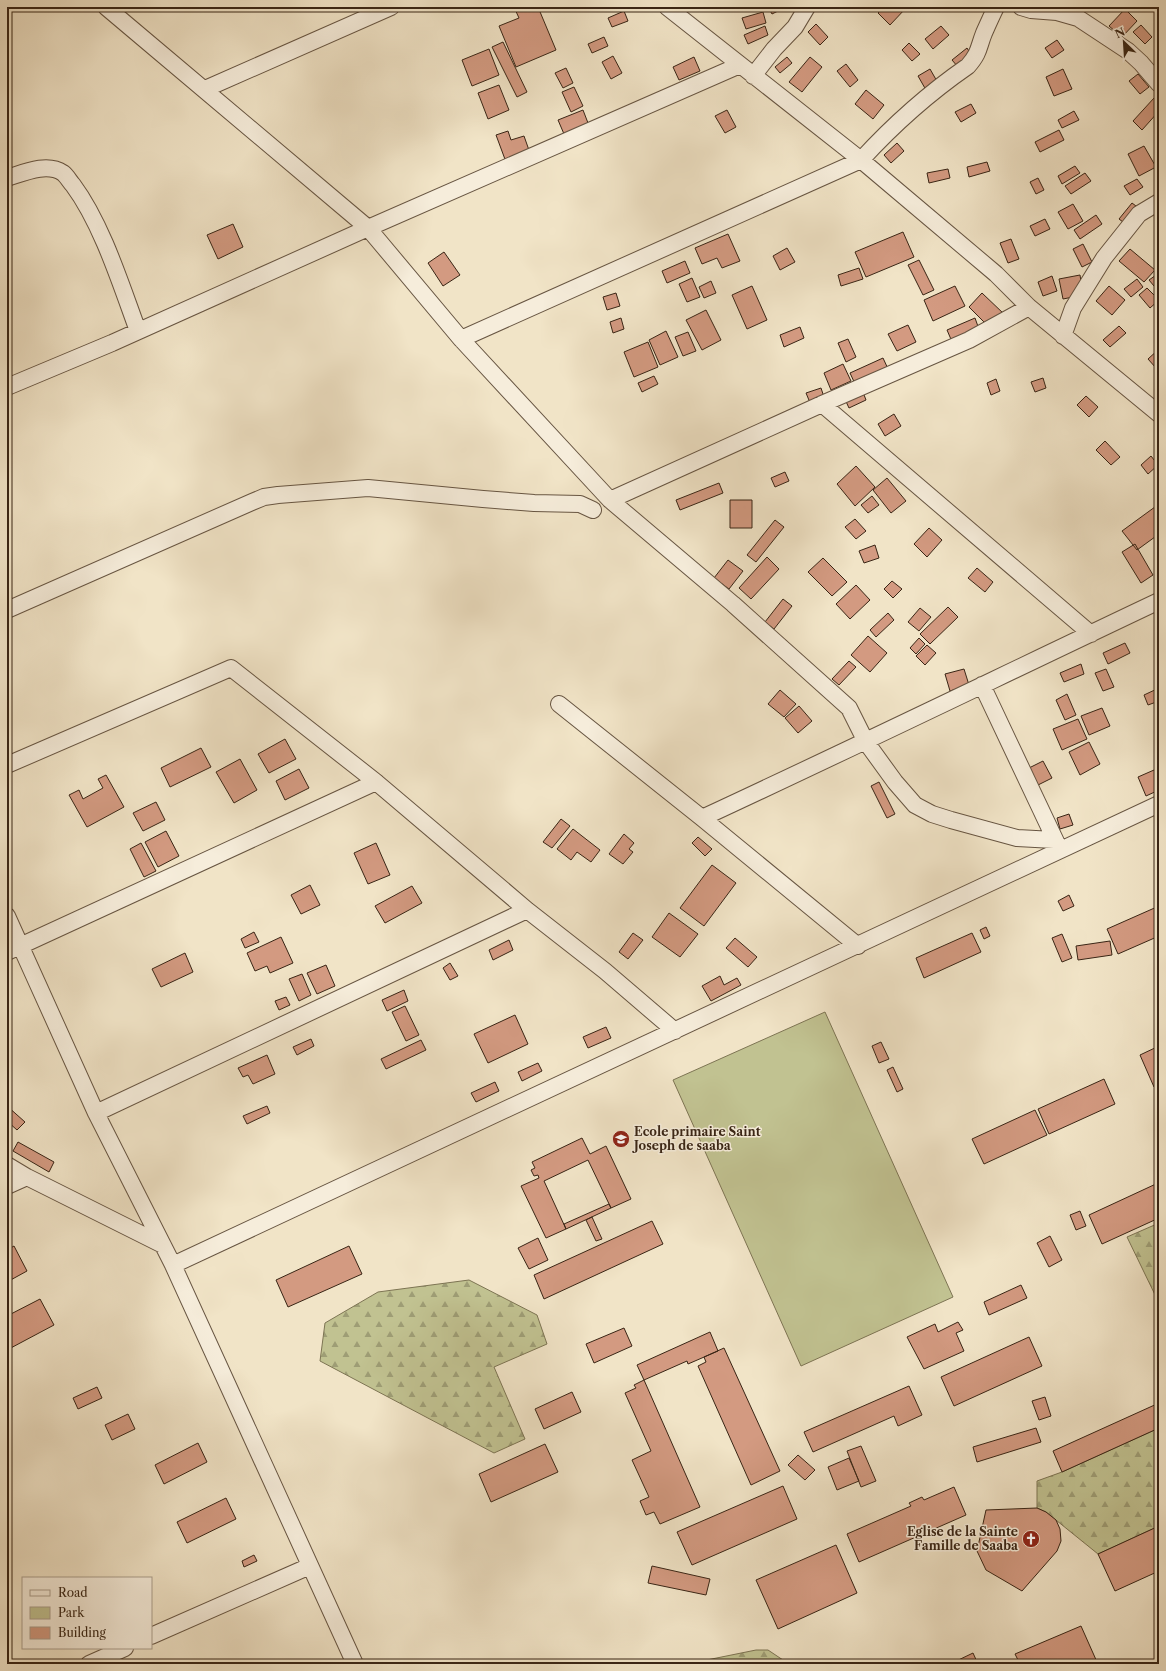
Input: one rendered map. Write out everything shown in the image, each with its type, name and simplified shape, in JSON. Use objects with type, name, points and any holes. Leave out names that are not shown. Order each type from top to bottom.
[{"type":"street","points":[[106,7],[368,228],[461,339],[610,500],[734,604],[849,708],[866,742],[914,805],[932,814],[952,820],[1017,838],[1057,845]]},
{"type":"street","points":[[205,89],[391,7]]},
{"type":"street","points":[[667,7],[861,160],[996,274],[1029,307],[1063,336],[1159,414]]},
{"type":"street","points":[[753,76],[774,49],[795,27],[807,7]]},
{"type":"street","points":[[461,339],[861,160],[923,99],[968,66],[979,51],[984,33],[996,7]]},
{"type":"street","points":[[1029,8],[1057,12],[1078,18],[1128,51],[1159,84]]},
{"type":"street","points":[[7,387],[138,331],[368,228],[740,65]]},
{"type":"street","points":[[7,178],[42,168],[53,169],[64,173],[79,194],[94,221],[138,331]]},
{"type":"street","points":[[1063,336],[1073,308],[1104,258],[1139,214],[1159,202]]},
{"type":"street","points":[[610,500],[822,404],[969,340],[1029,307]]},
{"type":"street","points":[[822,404],[1091,634]]},
{"type":"street","points":[[7,610],[252,502],[278,495],[368,488],[534,503],[580,504],[593,510]]},
{"type":"street","points":[[702,818],[866,742],[1159,601]]},
{"type":"street","points":[[7,765],[231,668],[376,782],[527,910],[605,970],[675,1031]]},
{"type":"street","points":[[982,685],[1057,845]]},
{"type":"street","points":[[559,704],[702,818],[858,946]]},
{"type":"street","points":[[14,949],[376,782]]},
{"type":"street","points":[[173,1265],[858,946],[1057,845],[1159,804]]},
{"type":"street","points":[[96,1113],[527,910]]},
{"type":"street","points":[[7,916],[14,949],[173,1265],[355,1664]]},
{"type":"street","points":[[7,1165],[27,1177],[163,1245]]},
{"type":"street","points":[[7,1186],[27,1177]]},
{"type":"street","points":[[152,1636],[310,1566]]},
{"type":"street","points":[[89,1664],[123,1649]]},
{"type":"green space","points":[[825,1012],[953,1297],[801,1366],[673,1080]]},
{"type":"green space","points":[[1159,1223],[1159,1303],[1127,1237]]},
{"type":"green space","points":[[469,1280],[537,1315],[547,1344],[494,1367],[525,1439],[494,1453],[320,1361],[325,1323],[378,1292]]},
{"type":"green space","points":[[1159,1428],[1159,1526],[1098,1554],[1046,1512],[1037,1508],[1037,1481],[1062,1472]]},
{"type":"green space","points":[[756,1650],[768,1650],[789,1664],[692,1663]]},
{"type":"building","points":[[514,7],[538,7],[556,50],[516,67],[499,26],[519,18]]},
{"type":"building","points":[[543,7],[554,7],[544,11]]},
{"type":"building","points":[[768,7],[786,7],[772,14]]},
{"type":"building","points":[[884,7],[906,8],[890,25],[878,13]]},
{"type":"building","points":[[1125,9],[1137,21],[1122,37],[1109,26]]},
{"type":"building","points":[[624,11],[628,21],[612,27],[608,18]]},
{"type":"building","points":[[763,12],[766,23],[746,29],[742,18]]},
{"type":"building","points":[[816,24],[828,37],[820,45],[808,32]]},
{"type":"building","points":[[1141,25],[1152,37],[1145,44],[1133,32]]},
{"type":"building","points":[[765,26],[768,35],[748,44],[744,35]]},
{"type":"building","points":[[941,26],[949,35],[933,49],[925,39]]},
{"type":"building","points":[[604,37],[608,46],[592,53],[588,44]]},
{"type":"building","points":[[1057,40],[1064,50],[1052,58],[1045,48]]},
{"type":"building","points":[[503,42],[527,92],[517,97],[492,47]]},
{"type":"building","points":[[909,43],[920,54],[912,61],[902,50]]},
{"type":"building","points":[[967,48],[972,56],[958,67],[952,60]]},
{"type":"building","points":[[489,49],[499,75],[472,86],[462,60]]},
{"type":"building","points":[[613,56],[622,73],[611,79],[602,62]]},
{"type":"building","points":[[694,57],[700,71],[679,80],[673,67]]},
{"type":"building","points":[[787,57],[792,63],[780,73],[775,67]]},
{"type":"building","points":[[810,57],[822,67],[802,92],[789,82]]},
{"type":"building","points":[[846,64],[858,80],[850,87],[837,71]]},
{"type":"building","points":[[566,68],[573,83],[563,88],[555,73]]},
{"type":"building","points":[[930,69],[938,83],[926,90],[918,76]]},
{"type":"building","points":[[1063,69],[1072,89],[1054,96],[1046,77]]},
{"type":"building","points":[[1138,74],[1149,87],[1140,94],[1129,81]]},
{"type":"building","points":[[499,85],[509,110],[488,119],[478,93]]},
{"type":"building","points":[[574,87],[583,106],[571,112],[562,92]]},
{"type":"building","points":[[866,90],[884,105],[873,119],[855,104]]},
{"type":"building","points":[[1154,98],[1159,103],[1159,111],[1142,130],[1133,121]]},
{"type":"building","points":[[971,104],[976,113],[961,122],[955,112]]},
{"type":"building","points":[[583,110],[588,123],[564,134],[558,120]]},
{"type":"building","points":[[727,110],[736,127],[725,133],[715,116]]},
{"type":"building","points":[[1074,111],[1079,120],[1062,128],[1058,120]]},
{"type":"building","points":[[1059,130],[1064,140],[1040,152],[1035,142]]},
{"type":"building","points":[[508,131],[511,140],[524,136],[530,153],[506,162],[496,135]]},
{"type":"building","points":[[897,143],[904,151],[891,163],[884,155]]},
{"type":"building","points":[[1144,146],[1156,167],[1139,176],[1128,154]]},
{"type":"building","points":[[987,162],[990,171],[969,177],[967,167]]},
{"type":"building","points":[[1075,166],[1080,173],[1062,184],[1058,176]]},
{"type":"building","points":[[948,169],[950,178],[929,183],[927,173]]},
{"type":"building","points":[[1085,173],[1091,181],[1071,194],[1065,186]]},
{"type":"building","points":[[1038,178],[1044,190],[1036,194],[1030,182]]},
{"type":"building","points":[[1137,179],[1143,187],[1130,195],[1124,186]]},
{"type":"building","points":[[1132,203],[1140,209],[1127,225],[1119,219]]},
{"type":"building","points":[[1073,204],[1083,221],[1068,229],[1058,212]]},
{"type":"building","points":[[1096,215],[1102,224],[1080,239],[1074,230]]},
{"type":"building","points":[[1045,219],[1050,229],[1035,236],[1030,226]]},
{"type":"building","points":[[233,224],[243,247],[218,259],[207,235]]},
{"type":"building","points":[[903,232],[914,257],[866,277],[855,252]]},
{"type":"building","points":[[728,234],[740,261],[722,268],[717,258],[702,264],[695,248]]},
{"type":"building","points":[[1011,239],[1019,259],[1008,263],[1000,243]]},
{"type":"building","points":[[1083,244],[1092,262],[1082,267],[1073,249]]},
{"type":"building","points":[[787,248],[795,262],[780,270],[773,256]]},
{"type":"building","points":[[1130,249],[1155,270],[1144,282],[1119,261]]},
{"type":"building","points":[[444,252],[460,275],[443,286],[428,263]]},
{"type":"building","points":[[919,260],[934,290],[923,295],[908,265]]},
{"type":"building","points":[[685,261],[690,273],[667,283],[662,271]]},
{"type":"building","points":[[859,268],[863,279],[841,286],[838,275]]},
{"type":"building","points":[[1159,273],[1159,283],[1154,286],[1149,280]]},
{"type":"building","points":[[1080,275],[1083,295],[1063,299],[1059,279]]},
{"type":"building","points":[[1052,276],[1057,291],[1043,296],[1038,282]]},
{"type":"building","points":[[692,278],[700,297],[687,302],[679,284]]},
{"type":"building","points":[[1137,279],[1143,287],[1131,297],[1124,289]]},
{"type":"building","points":[[711,281],[716,293],[704,298],[699,287]]},
{"type":"building","points":[[752,286],[767,320],[747,329],[732,295]]},
{"type":"building","points":[[955,286],[965,306],[933,321],[924,300]]},
{"type":"building","points":[[1109,286],[1125,300],[1112,315],[1096,301]]},
{"type":"building","points":[[1147,288],[1159,300],[1150,308],[1139,295]]},
{"type":"building","points":[[616,293],[620,306],[607,310],[603,297]]},
{"type":"building","points":[[982,293],[1004,314],[990,328],[969,307]]},
{"type":"building","points":[[706,310],[721,340],[702,350],[686,320]]},
{"type":"building","points":[[621,318],[624,329],[613,333],[610,322]]},
{"type":"building","points":[[975,318],[980,332],[953,344],[947,330]]},
{"type":"building","points":[[908,325],[916,342],[897,351],[888,334]]},
{"type":"building","points":[[1119,326],[1126,333],[1110,347],[1103,340]]},
{"type":"building","points":[[800,327],[804,338],[784,347],[780,335]]},
{"type":"building","points":[[666,331],[678,357],[660,365],[649,340]]},
{"type":"building","points":[[688,332],[696,351],[683,356],[675,337]]},
{"type":"building","points":[[848,339],[856,357],[846,362],[838,343]]},
{"type":"building","points":[[648,342],[658,367],[634,377],[624,352]]},
{"type":"building","points":[[1159,349],[1159,365],[1156,368],[1148,359]]},
{"type":"building","points":[[883,358],[889,371],[856,386],[850,373]]},
{"type":"building","points":[[843,364],[851,381],[831,390],[824,373]]},
{"type":"building","points":[[654,376],[658,384],[642,392],[638,383]]},
{"type":"building","points":[[1043,378],[1046,388],[1035,392],[1031,382]]},
{"type":"building","points":[[996,379],[1000,391],[991,395],[987,383]]},
{"type":"building","points":[[861,387],[866,400],[849,408],[843,395]]},
{"type":"building","points":[[821,388],[825,400],[811,405],[806,393]]},
{"type":"building","points":[[1086,396],[1098,407],[1089,417],[1077,405]]},
{"type":"building","points":[[894,414],[901,426],[885,436],[878,424]]},
{"type":"building","points":[[1105,441],[1120,457],[1111,465],[1096,450]]},
{"type":"building","points":[[1151,456],[1158,465],[1148,474],[1141,465]]},
{"type":"building","points":[[856,466],[875,487],[855,506],[837,484]]},
{"type":"building","points":[[785,472],[789,481],[775,487],[771,478]]},
{"type":"building","points":[[887,478],[906,501],[891,513],[873,490]]},
{"type":"building","points":[[719,483],[723,493],[680,510],[676,500]]},
{"type":"building","points":[[872,496],[879,505],[868,513],[861,505]]},
{"type":"building","points":[[730,500],[752,500],[752,528],[730,528]]},
{"type":"building","points":[[1159,504],[1159,534],[1137,550],[1122,531]]},
{"type":"building","points":[[855,519],[866,531],[856,539],[845,527]]},
{"type":"building","points":[[775,520],[784,527],[756,562],[747,555]]},
{"type":"building","points":[[929,528],[942,540],[927,557],[914,544]]},
{"type":"building","points":[[1135,544],[1153,575],[1141,583],[1122,552]]},
{"type":"building","points":[[875,545],[879,558],[864,563],[859,551]]},
{"type":"building","points":[[767,557],[779,569],[751,599],[739,588]]},
{"type":"building","points":[[823,558],[847,582],[832,596],[808,572]]},
{"type":"building","points":[[728,560],[743,571],[729,589],[714,578]]},
{"type":"building","points":[[977,568],[993,582],[985,592],[968,578]]},
{"type":"building","points":[[892,581],[902,589],[893,598],[884,589]]},
{"type":"building","points":[[856,585],[870,600],[850,619],[836,604]]},
{"type":"building","points":[[783,599],[792,606],[774,629],[765,622]]},
{"type":"building","points":[[948,607],[958,617],[930,644],[920,634]]},
{"type":"building","points":[[920,608],[931,617],[919,631],[908,622]]},
{"type":"building","points":[[888,613],[894,620],[876,637],[870,630]]},
{"type":"building","points":[[868,636],[887,653],[870,672],[851,655]]},
{"type":"building","points":[[919,638],[925,644],[916,654],[910,648]]},
{"type":"building","points":[[1125,643],[1130,653],[1108,664],[1103,653]]},
{"type":"building","points":[[927,645],[936,653],[925,665],[916,656]]},
{"type":"building","points":[[849,661],[856,667],[839,685],[832,679]]},
{"type":"building","points":[[1081,664],[1084,674],[1064,682],[1060,673]]},
{"type":"building","points":[[964,669],[969,685],[950,691],[945,674]]},
{"type":"building","points":[[1106,669],[1114,687],[1103,691],[1095,673]]},
{"type":"building","points":[[1159,688],[1159,701],[1148,705],[1144,695]]},
{"type":"building","points":[[780,690],[796,704],[784,717],[768,704]]},
{"type":"building","points":[[1067,694],[1076,715],[1065,720],[1056,700]]},
{"type":"building","points":[[799,706],[812,721],[798,733],[785,718]]},
{"type":"building","points":[[1102,708],[1110,726],[1089,735],[1081,716]]},
{"type":"building","points":[[1078,719],[1087,739],[1062,750],[1053,729]]},
{"type":"building","points":[[285,739],[296,759],[269,773],[258,754]]},
{"type":"building","points":[[1089,742],[1100,764],[1080,775],[1069,752]]},
{"type":"building","points":[[201,748],[211,767],[170,787],[161,768]]},
{"type":"building","points":[[240,759],[257,790],[234,803],[216,772]]},
{"type":"building","points":[[1043,761],[1052,778],[1036,786],[1027,769]]},
{"type":"building","points":[[299,769],[309,788],[285,800],[276,781]]},
{"type":"building","points":[[1154,770],[1159,782],[1159,790],[1146,796],[1138,777]]},
{"type":"building","points":[[106,775],[124,807],[87,827],[69,795],[79,790],[83,799],[103,788],[98,779]]},
{"type":"building","points":[[879,782],[895,814],[887,818],[871,786]]},
{"type":"building","points":[[156,802],[165,820],[143,831],[133,813]]},
{"type":"building","points":[[1069,814],[1073,825],[1060,829],[1057,818]]},
{"type":"building","points":[[561,819],[570,826],[552,848],[543,842]]},
{"type":"building","points":[[573,829],[600,850],[591,862],[577,852],[571,860],[557,849]]},
{"type":"building","points":[[166,831],[179,856],[158,867],[145,842]]},
{"type":"building","points":[[624,834],[634,843],[629,849],[633,852],[623,864],[609,854]]},
{"type":"building","points":[[698,837],[712,849],[705,856],[692,843]]},
{"type":"building","points":[[141,843],[156,871],[144,877],[130,849]]},
{"type":"building","points":[[376,843],[390,875],[368,884],[354,853]]},
{"type":"building","points":[[712,865],[736,883],[704,926],[680,908]]},
{"type":"building","points":[[310,885],[320,905],[301,914],[291,895]]},
{"type":"building","points":[[412,886],[422,903],[385,923],[375,906]]},
{"type":"building","points":[[1069,895],[1074,906],[1063,911],[1058,901]]},
{"type":"building","points":[[1159,906],[1159,936],[1118,954],[1107,929]]},
{"type":"building","points":[[669,913],[698,934],[680,957],[652,937]]},
{"type":"building","points":[[986,927],[990,936],[984,939],[980,930]]},
{"type":"building","points":[[254,932],[259,942],[245,948],[241,939]]},
{"type":"building","points":[[633,933],[643,940],[628,959],[619,952]]},
{"type":"building","points":[[972,933],[981,952],[924,978],[916,958]]},
{"type":"building","points":[[1062,934],[1072,958],[1062,962],[1052,938]]},
{"type":"building","points":[[281,937],[293,963],[270,973],[267,966],[255,971],[247,953]]},
{"type":"building","points":[[735,938],[757,957],[748,967],[726,948]]},
{"type":"building","points":[[509,940],[513,950],[493,960],[489,950]]},
{"type":"building","points":[[1110,941],[1112,955],[1078,960],[1076,946]]},
{"type":"building","points":[[185,953],[193,972],[161,987],[152,969]]},
{"type":"building","points":[[450,963],[458,976],[450,980],[443,968]]},
{"type":"building","points":[[326,965],[335,986],[317,994],[307,973]]},
{"type":"building","points":[[302,974],[311,995],[299,1001],[289,979]]},
{"type":"building","points":[[720,976],[724,985],[737,978],[741,985],[711,1001],[702,986]]},
{"type":"building","points":[[404,990],[408,1001],[387,1011],[382,1000]]},
{"type":"building","points":[[286,997],[290,1005],[279,1010],[275,1001]]},
{"type":"building","points":[[405,1006],[419,1035],[406,1041],[392,1012]]},
{"type":"building","points":[[515,1015],[528,1044],[488,1063],[474,1034]]},
{"type":"building","points":[[606,1027],[611,1038],[588,1048],[583,1037]]},
{"type":"building","points":[[311,1039],[314,1046],[297,1055],[293,1047]]},
{"type":"building","points":[[421,1040],[426,1050],[386,1069],[381,1059]]},
{"type":"building","points":[[881,1042],[889,1059],[879,1063],[872,1046]]},
{"type":"building","points":[[1159,1046],[1159,1085],[1154,1087],[1140,1055]]},
{"type":"building","points":[[267,1055],[275,1074],[253,1084],[248,1075],[243,1077],[238,1068]]},
{"type":"building","points":[[538,1063],[542,1071],[522,1081],[518,1072]]},
{"type":"building","points":[[893,1067],[903,1089],[897,1092],[887,1070]]},
{"type":"building","points":[[1104,1079],[1115,1104],[1049,1134],[1038,1109]]},
{"type":"building","points":[[495,1082],[499,1091],[476,1102],[471,1093]]},
{"type":"building","points":[[7,1106],[25,1122],[17,1130],[7,1121]]},
{"type":"building","points":[[267,1106],[270,1113],[247,1124],[243,1116]]},
{"type":"building","points":[[1035,1110],[1047,1135],[984,1164],[972,1139]]},
{"type":"building","points":[[582,1138],[590,1154],[606,1146],[631,1199],[611,1208],[588,1160],[544,1181],[566,1229],[546,1238],[521,1186],[539,1178],[538,1175],[534,1176],[531,1170],[535,1168],[532,1162]]},
{"type":"building","points":[[18,1142],[54,1162],[49,1172],[13,1151]]},
{"type":"building","points":[[1158,1183],[1159,1218],[1102,1244],[1089,1215]]},
{"type":"building","points":[[609,1204],[611,1208],[566,1229],[564,1224]]},
{"type":"building","points":[[1080,1211],[1086,1226],[1076,1230],[1070,1215]]},
{"type":"building","points":[[592,1217],[602,1239],[596,1241],[586,1220]]},
{"type":"building","points":[[652,1221],[663,1244],[544,1299],[534,1275]]},
{"type":"building","points":[[1050,1236],[1062,1260],[1049,1267],[1037,1243]]},
{"type":"building","points":[[538,1238],[548,1260],[529,1269],[518,1248]]},
{"type":"building","points":[[14,1246],[27,1271],[7,1282],[7,1250]]},
{"type":"building","points":[[349,1246],[362,1274],[288,1307],[276,1280]]},
{"type":"building","points":[[1021,1285],[1027,1298],[989,1315],[984,1302]]},
{"type":"building","points":[[40,1299],[54,1325],[7,1350],[7,1316]]},
{"type":"building","points":[[958,1322],[963,1330],[956,1333],[964,1351],[924,1369],[907,1337],[935,1324],[938,1332]]},
{"type":"building","points":[[624,1328],[632,1346],[594,1363],[586,1344]]},
{"type":"building","points":[[710,1332],[718,1351],[688,1364],[687,1361],[644,1380],[637,1365]]},
{"type":"building","points":[[1029,1337],[1042,1366],[954,1406],[941,1377]]},
{"type":"building","points":[[724,1348],[780,1471],[751,1485],[698,1366],[706,1362],[704,1357]]},
{"type":"building","points":[[644,1380],[700,1507],[660,1524],[654,1512],[646,1515],[640,1501],[649,1497],[632,1460],[651,1451],[625,1393],[636,1388],[634,1385]]},
{"type":"building","points":[[909,1386],[922,1415],[898,1426],[894,1416],[813,1452],[804,1432]]},
{"type":"building","points":[[97,1387],[102,1398],[78,1409],[73,1398]]},
{"type":"building","points":[[572,1392],[581,1412],[544,1429],[535,1409]]},
{"type":"building","points":[[1045,1397],[1051,1416],[1039,1420],[1032,1401]]},
{"type":"building","points":[[1159,1403],[1159,1428],[1062,1472],[1053,1451]]},
{"type":"building","points":[[128,1414],[135,1429],[112,1440],[105,1425]]},
{"type":"building","points":[[1036,1428],[1041,1442],[977,1462],[973,1447]]},
{"type":"building","points":[[198,1443],[207,1462],[164,1484],[155,1465]]},
{"type":"building","points":[[545,1444],[558,1472],[491,1502],[479,1474]]},
{"type":"building","points":[[861,1446],[876,1481],[861,1487],[847,1451]]},
{"type":"building","points":[[798,1455],[815,1470],[805,1480],[788,1465]]},
{"type":"building","points":[[849,1458],[859,1481],[837,1490],[828,1467]]},
{"type":"building","points":[[783,1486],[797,1519],[692,1565],[677,1532]]},
{"type":"building","points":[[954,1487],[966,1515],[859,1562],[847,1534],[911,1506],[909,1503],[922,1497],[924,1500]]},
{"type":"building","points":[[226,1498],[236,1519],[187,1543],[177,1522]]},
{"type":"building","points":[[1037,1508],[1046,1512],[1056,1520],[1060,1529],[1061,1541],[1057,1551],[1022,1591],[986,1570],[977,1551],[986,1510]]},
{"type":"building","points":[[1159,1526],[1159,1571],[1115,1591],[1098,1554]]},
{"type":"building","points":[[836,1545],[857,1593],[778,1629],[756,1580]]},
{"type":"building","points":[[254,1555],[257,1561],[244,1567],[242,1561]]},
{"type":"building","points":[[652,1566],[710,1579],[706,1595],[648,1583]]},
{"type":"building","points":[[1081,1626],[1097,1662],[1092,1664],[1020,1664],[1015,1654]]},
{"type":"building","points":[[973,1653],[978,1664],[950,1664]]},
{"type":"place","name":"Ecole primaire Saint Joseph de saaba","points":[[621,1139]]},
{"type":"place","name":"Eglise de la Sainte Famille de Saaba","points":[[1031,1539]]}]
